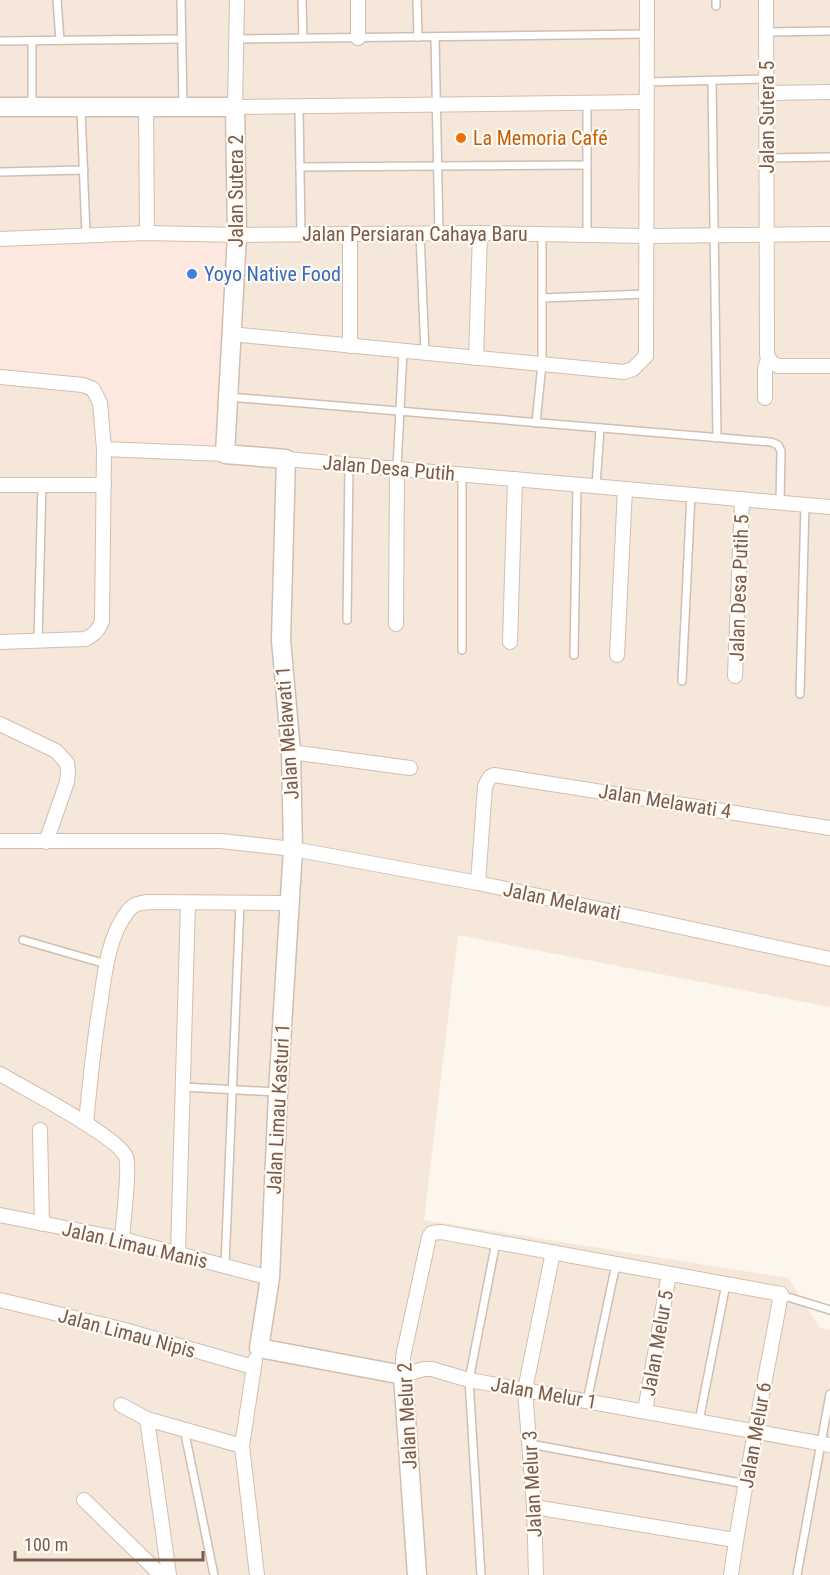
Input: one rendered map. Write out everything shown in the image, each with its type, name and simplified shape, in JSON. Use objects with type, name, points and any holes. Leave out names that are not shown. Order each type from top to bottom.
[{"type":"street","name":"Jalan Sutera 2","points":[[225,454],[237,235],[235,39],[237,0]]},
{"type":"street","points":[[358,0],[358,38]]},
{"type":"street","points":[[231,334],[624,372],[633,369],[646,356],[647,0]]},
{"type":"street","name":"Jalan Sutera 5","points":[[765,398],[765,369],[768,359],[766,0]]},
{"type":"street","points":[[766,86],[830,92]]},
{"type":"street","points":[[0,106],[299,107],[646,102]]},
{"type":"street","points":[[146,106],[147,233]]},
{"type":"street","name":"Jalan Persiaran Cahaya Baru","points":[[0,239],[147,233],[646,236],[830,234]]},
{"type":"street","points":[[350,234],[350,346]]},
{"type":"street","points":[[476,358],[480,234]]},
{"type":"street","points":[[768,359],[778,366],[830,366]]},
{"type":"street","points":[[0,377],[84,385],[93,389],[100,403],[104,449],[102,621],[99,630],[84,639],[0,642]]},
{"type":"street","name":"Jalan Desa Putih","points":[[104,449],[225,454],[830,507]]},
{"type":"street","name":"Jalan Melawati 1","points":[[286,459],[282,669],[291,752],[293,849]]},
{"type":"street","points":[[396,624],[397,468]]},
{"type":"street","points":[[510,642],[515,479]]},
{"type":"street","points":[[0,485],[104,485]]},
{"type":"street","points":[[616,656],[624,489]]},
{"type":"street","name":"Jalan Desa Putih 5","points":[[735,676],[742,499]]},
{"type":"street","points":[[0,724],[56,751],[67,764],[69,771],[67,782],[46,842]]},
{"type":"street","points":[[291,752],[410,768]]},
{"type":"street","name":"Jalan Melawati 4","points":[[478,883],[485,786],[490,777],[499,774],[830,828]]},
{"type":"street","name":"Jalan Melawati","points":[[0,841],[221,841],[293,849],[478,883],[830,959]]},
{"type":"street","name":"Jalan Limau Kasturi 1","points":[[257,1575],[242,1446],[253,1367],[259,1348],[270,1278],[278,1092],[293,849]]},
{"type":"street","points":[[86,1123],[93,1047],[106,964],[115,936],[129,909],[136,904],[148,902],[289,903]]},
{"type":"street","points":[[178,903],[183,1087],[178,1253]]},
{"type":"street","points":[[0,1074],[86,1123],[126,1155],[133,1242]]},
{"type":"street","points":[[40,1130],[42,1224]]},
{"type":"street","name":"Jalan Limau Manis","points":[[0,1215],[133,1242],[270,1278]]},
{"type":"street","name":"Jalan Melur 2","points":[[417,1575],[403,1358],[427,1241],[432,1233],[441,1232],[496,1242]]},
{"type":"street","points":[[496,1242],[781,1294]]},
{"type":"street","name":"Jalan Melur 3","points":[[536,1575],[534,1507],[525,1390],[553,1252]]},
{"type":"street","name":"Jalan Melur 5","points":[[645,1412],[669,1274]]},
{"type":"street","name":"Jalan Melur 6","points":[[730,1575],[781,1294]]},
{"type":"street","name":"Jalan Limau Nipis","points":[[0,1300],[118,1328],[253,1367]]},
{"type":"street","name":"Jalan Melur 1","points":[[259,1348],[404,1375],[432,1369],[469,1380],[825,1444]]},
{"type":"street","points":[[121,1406],[147,1419],[242,1446]]},
{"type":"street","points":[[147,1419],[169,1575]]},
{"type":"street","points":[[84,1500],[161,1575]]},
{"type":"street","points":[[534,1507],[735,1540]]},
{"type":"lane","points":[[57,0],[60,40]]},
{"type":"lane","points":[[181,0],[183,106]]},
{"type":"lane","points":[[302,0],[303,38]]},
{"type":"lane","points":[[417,0],[418,37]]},
{"type":"lane","points":[[766,32],[830,31]]},
{"type":"lane","points":[[235,39],[646,34]]},
{"type":"lane","points":[[435,37],[439,234]]},
{"type":"lane","points":[[0,41],[181,39]]},
{"type":"lane","points":[[32,41],[32,106]]},
{"type":"lane","points":[[646,82],[712,81],[766,86]]},
{"type":"lane","points":[[712,81],[717,438]]},
{"type":"lane","points":[[587,103],[587,235]]},
{"type":"lane","points":[[81,107],[86,235]]},
{"type":"lane","points":[[299,107],[301,234]]},
{"type":"lane","points":[[767,158],[830,157]]},
{"type":"lane","points":[[300,167],[587,165]]},
{"type":"lane","points":[[0,172],[84,170]]},
{"type":"lane","points":[[420,234],[425,353]]},
{"type":"lane","points":[[536,423],[542,364],[542,234]]},
{"type":"lane","points":[[542,298],[646,294]]},
{"type":"lane","points":[[397,468],[403,351]]},
{"type":"lane","points":[[227,397],[764,441],[778,445],[781,451],[780,502]]},
{"type":"lane","points":[[596,486],[600,428]]},
{"type":"lane","points":[[347,620],[349,464]]},
{"type":"lane","points":[[462,474],[462,650]]},
{"type":"lane","points":[[38,641],[42,484]]},
{"type":"lane","points":[[574,655],[577,484]]},
{"type":"lane","points":[[682,681],[691,495]]},
{"type":"lane","points":[[800,694],[805,505]]},
{"type":"lane","points":[[225,1266],[240,902]]},
{"type":"lane","points":[[23,940],[106,964]]},
{"type":"lane","points":[[183,1087],[278,1092]]},
{"type":"lane","points":[[482,1575],[469,1380],[496,1242]]},
{"type":"lane","points":[[587,1401],[616,1264]]},
{"type":"lane","points":[[699,1421],[726,1284]]},
{"type":"lane","points":[[781,1294],[830,1310]]},
{"type":"lane","points":[[797,1575],[825,1444],[830,1394]]},
{"type":"lane","points":[[184,1429],[214,1575]]},
{"type":"lane","points":[[530,1444],[746,1485]]},
{"type":"shaded area","points":[[0,0],[830,0],[830,1007],[458,935],[424,1220],[788,1278],[820,1328],[830,1330],[830,1575],[0,1575]]},
{"type":"shaded area","points":[[148,238],[230,240],[218,449],[108,444],[100,388],[0,373],[0,244]]},
{"type":"place","name":"La Memoria Café","points":[[461,138]]},
{"type":"place","name":"Yoyo Native Food","points":[[192,274]]}]
